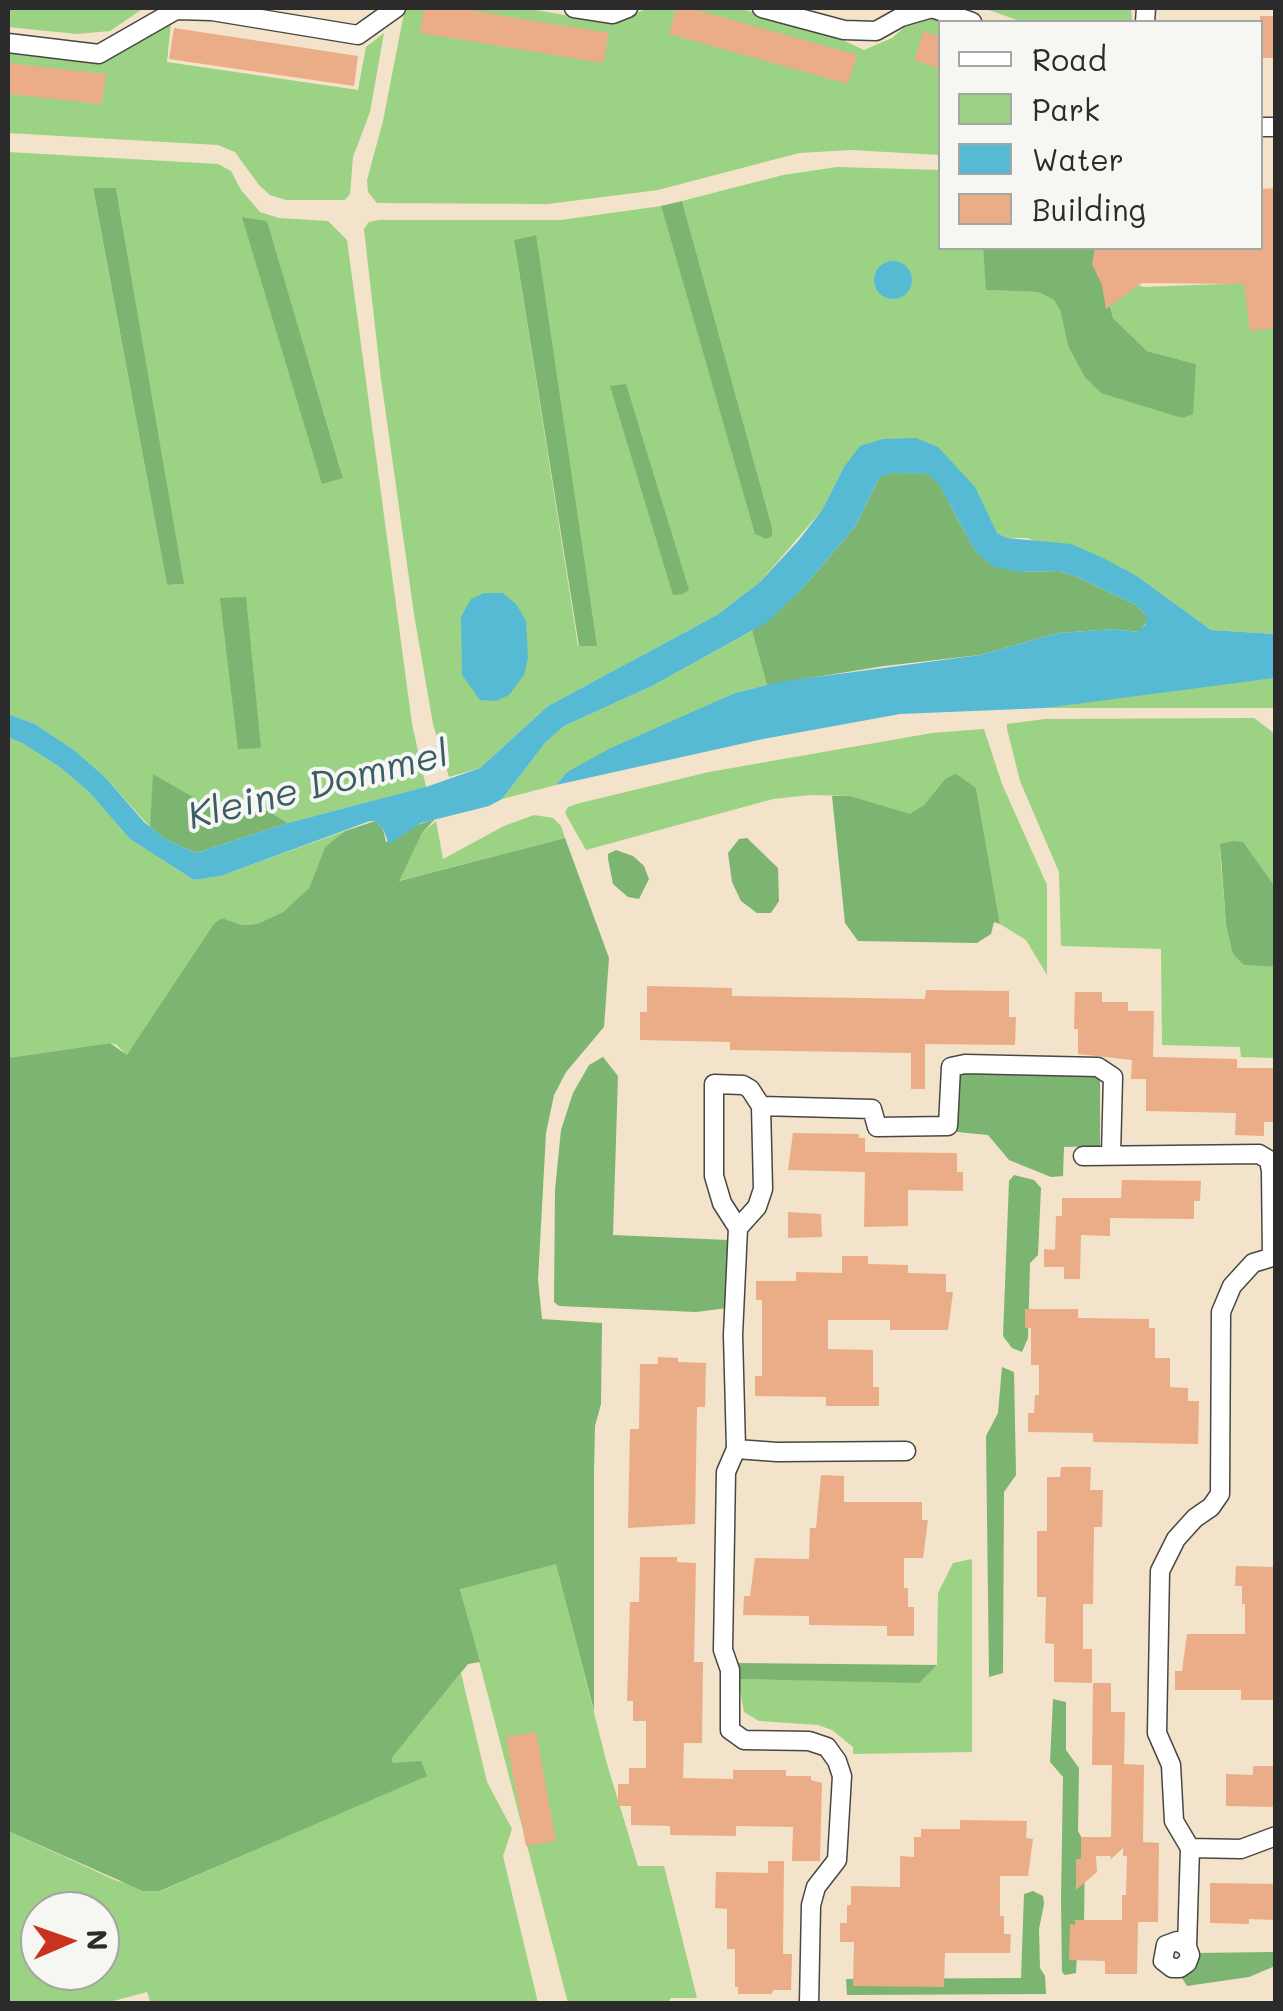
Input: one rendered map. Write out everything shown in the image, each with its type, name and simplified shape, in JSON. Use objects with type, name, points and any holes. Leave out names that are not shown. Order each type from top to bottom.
[{"type":"street","points":[[8,42],[99,54],[176,10],[212,11],[358,35],[396,8]]},
{"type":"street","points":[[574,8],[613,14],[628,8]]},
{"type":"street","points":[[762,8],[844,30],[876,31],[932,8],[966,20]]},
{"type":"street","points":[[761,1106],[872,1109],[878,1127],[948,1126],[951,1067],[1098,1067],[1113,1077],[1112,1155]]},
{"type":"street","points":[[738,1228],[757,1207],[763,1189],[761,1106],[750,1088],[714,1084],[714,1176],[722,1203],[738,1228],[733,1335],[736,1449],[726,1472],[723,1650],[730,1670],[730,1730],[744,1740],[808,1741],[826,1748],[837,1761],[842,1776],[837,1860],[816,1887],[811,1905],[809,2004]]},
{"type":"street","points":[[1082,1156],[1259,1154],[1269,1160],[1274,1256],[1254,1263],[1232,1286],[1221,1312],[1220,1494],[1176,1539],[1160,1571],[1157,1732],[1171,1764],[1174,1821],[1190,1848],[1187,1946]]},
{"type":"street","points":[[736,1449],[906,1451]]},
{"type":"street","points":[[1190,1848],[1241,1848],[1276,1836]]},
{"type":"green space","points":[[8,8],[144,8],[110,31],[77,34],[8,27]]},
{"type":"green space","points":[[405,8],[524,8],[611,23],[649,8],[738,8],[834,36],[864,50],[892,38],[920,14],[946,20],[938,20],[938,155],[851,150],[799,153],[658,190],[548,204],[377,203],[368,192],[367,180]]},
{"type":"green space","points":[[983,8],[1131,8],[1132,20],[1017,20]]},
{"type":"green space","points":[[171,22],[167,62],[358,90],[366,47],[384,33],[370,112],[353,157],[350,194],[345,200],[286,200],[270,195],[235,152],[218,145],[8,133],[8,50],[106,60]]},
{"type":"green space","points":[[8,152],[218,164],[231,171],[260,212],[279,218],[328,221],[347,240],[412,724],[426,787],[288,823],[268,811],[212,808],[154,775],[150,827],[105,777],[74,750],[35,724],[8,714]],"holes":[[[116,188],[183,583],[183,584],[167,585],[93,189]],[[244,217],[267,222],[343,477]]]},
{"type":"green space","points":[[837,167],[938,170],[938,250],[983,250],[987,290],[1038,292],[1054,300],[1068,346],[1084,376],[1182,418],[1196,364],[1147,351],[1113,318],[1102,275],[1144,287],[1275,282],[1275,634],[1211,630],[1137,576],[1027,538],[1007,538],[997,533],[988,517],[844,467],[822,510],[760,582],[717,615],[548,706],[480,768],[449,777],[433,724],[414,614],[364,229],[369,222],[379,220],[561,220],[661,206],[755,533],[760,537],[772,527],[682,201],[783,175]],"holes":[[[535,235],[596,646],[578,646],[514,240]]]},
{"type":"green space","points":[[93,188],[116,188],[184,584],[167,585]]},
{"type":"green space","points":[[682,201],[772,527],[772,536],[766,539],[755,534],[661,206]]},
{"type":"green space","points":[[242,217],[267,221],[343,478],[322,484]]},
{"type":"green space","points":[[536,235],[597,646],[579,646],[514,240]]},
{"type":"green space","points":[[983,250],[1101,250],[1102,275],[1113,318],[1147,351],[1196,364],[1193,414],[1182,418],[1101,393],[1084,376],[1068,346],[1054,300],[1038,292],[986,290]]},
{"type":"green space","points":[[626,384],[689,590],[683,594],[673,595],[610,386]]},
{"type":"green space","points":[[891,473],[928,474],[939,484],[975,551],[1019,572],[1059,571],[1077,577],[1136,605],[1146,615],[1146,623],[1138,632],[1115,629],[1058,633],[980,655],[767,685],[752,631],[800,591],[855,527],[879,478]]},
{"type":"green space","points":[[246,597],[261,748],[238,749],[220,598]]},
{"type":"green space","points":[[752,631],[767,685],[735,693],[567,772],[556,785],[502,799],[545,743],[564,726],[652,686]]},
{"type":"green space","points":[[1275,678],[1275,708],[1045,708],[1079,701]]},
{"type":"green space","points":[[1254,718],[1275,734],[1275,887],[1232,841],[1220,844],[1221,864],[1226,924],[1244,965],[1275,967],[1275,1058],[1241,1057],[1240,1047],[1162,1045],[1161,949],[1061,946],[1059,872],[1020,781],[1007,729],[1007,724],[1045,719]]},
{"type":"green space","points":[[984,729],[1002,784],[1047,885],[1047,975],[1026,940],[1000,924],[976,788],[945,779],[924,805],[910,815],[850,796],[773,799],[586,850],[565,813],[568,807],[580,803],[709,772],[932,733]]},
{"type":"green space","points":[[8,737],[61,768],[89,792],[130,839],[194,880],[221,876],[345,831],[325,847],[309,888],[283,912],[257,924],[242,925],[222,918],[127,1056],[110,1043],[8,1058]]},
{"type":"green space","points":[[153,774],[212,808],[268,811],[288,823],[196,853],[150,827]]},
{"type":"green space","points":[[956,774],[976,788],[1000,924],[994,922],[991,934],[977,943],[858,941],[845,923],[832,796],[850,796],[910,814],[924,805],[945,779]]},
{"type":"green space","points":[[534,815],[553,818],[565,838],[398,881],[422,833],[436,821],[443,859],[504,826]]},
{"type":"green space","points":[[435,819],[422,833],[399,881],[565,838],[609,958],[604,1027],[566,1072],[554,1095],[546,1133],[538,1280],[542,1319],[602,1323],[601,1404],[595,1426],[594,1470],[594,1711],[556,1564],[460,1589],[480,1662],[468,1664],[392,1758],[393,1763],[421,1761],[427,1776],[160,1891],[143,1891],[8,1831],[8,1058],[110,1043],[127,1055],[214,924],[222,918],[242,925],[257,924],[283,912],[309,888],[325,847],[345,831],[375,821],[383,829],[386,842]]},
{"type":"green space","points":[[747,838],[778,868],[779,901],[771,913],[757,913],[741,901],[732,882],[728,853],[739,839]]},
{"type":"green space","points":[[1243,842],[1275,887],[1275,967],[1244,965],[1233,954],[1226,924],[1220,844]]},
{"type":"green space","points":[[616,850],[633,856],[644,866],[649,879],[639,899],[628,897],[613,884],[608,854]]},
{"type":"green space","points":[[603,1057],[618,1076],[613,1235],[728,1240],[728,1308],[696,1312],[559,1306],[554,1302],[555,1190],[561,1130],[573,1093],[589,1065]]},
{"type":"green space","points":[[965,1072],[1095,1074],[1100,1080],[1100,1146],[1064,1147],[1063,1176],[1051,1177],[1009,1160],[988,1135],[957,1132],[958,1078]]},
{"type":"green space","points":[[1014,1175],[1034,1180],[1041,1188],[1038,1255],[1030,1263],[1028,1338],[1022,1352],[1012,1348],[1003,1336],[1009,1181]]},
{"type":"green space","points":[[1002,1367],[1014,1372],[1016,1475],[1004,1492],[1003,1673],[989,1677],[986,1436],[998,1413]]},
{"type":"green space","points":[[972,1559],[972,1752],[853,1754],[853,1747],[832,1730],[818,1725],[759,1721],[744,1712],[738,1679],[919,1682],[937,1665],[938,1593],[953,1563]]},
{"type":"green space","points":[[556,1563],[607,1764],[638,1866],[664,1866],[697,1998],[671,1998],[667,2004],[568,2003],[460,1588]]},
{"type":"green space","points":[[736,1663],[937,1665],[919,1683],[738,1679]]},
{"type":"green space","points":[[461,1673],[487,1782],[512,1829],[503,1856],[538,2003],[151,2004],[147,1992],[106,2003],[8,2004],[8,1831],[117,1881],[161,1891],[294,1833],[393,1763],[392,1758]]},
{"type":"green space","points":[[1053,1699],[1066,1702],[1066,1750],[1079,1768],[1078,1831],[1085,1844],[1084,1927],[1078,1936],[1076,1973],[1065,1975],[1061,1900],[1063,1777],[1050,1762]]},
{"type":"green space","points":[[1033,1891],[1043,1896],[1040,1968],[1045,1976],[1046,1994],[847,1995],[846,1979],[1021,1978],[1024,1894]]},
{"type":"green space","points":[[1275,1937],[1275,1966],[1249,1977],[1187,1986],[1180,1975],[1193,1969],[1197,1953],[1273,1952]]},
{"type":"water","points":[[893,261],[907,266],[912,280],[907,294],[893,299],[879,294],[874,280],[879,266]]},
{"type":"water","points":[[916,438],[938,447],[975,487],[997,533],[1007,538],[1071,544],[1101,557],[1137,576],[1211,630],[1275,634],[1275,678],[1045,708],[900,714],[763,739],[556,785],[567,772],[611,748],[735,693],[779,682],[980,655],[1058,633],[1115,629],[1137,632],[1146,624],[1146,615],[1136,605],[1077,577],[1059,571],[1019,572],[992,566],[975,551],[939,484],[928,474],[891,473],[879,478],[855,527],[800,591],[766,623],[652,686],[564,726],[545,743],[502,799],[489,806],[421,823],[389,844],[383,829],[370,821],[221,876],[194,880],[130,839],[89,792],[61,768],[8,737],[8,714],[35,724],[105,777],[145,823],[167,840],[196,853],[288,823],[429,786],[480,768],[548,706],[717,615],[760,582],[799,540],[860,446],[883,439]]},
{"type":"water","points":[[484,593],[503,593],[516,604],[526,621],[528,658],[524,675],[509,695],[496,701],[480,700],[462,675],[461,617],[471,599]]},
{"type":"building","points":[[424,8],[456,8],[609,33],[603,63],[420,33]]},
{"type":"building","points":[[676,8],[689,8],[857,55],[848,84],[669,34]]},
{"type":"building","points":[[1260,16],[1276,16],[1276,58],[1263,58]]},
{"type":"building","points":[[174,28],[358,56],[354,86],[169,59]]},
{"type":"building","points":[[924,31],[938,36],[938,68],[914,60]]},
{"type":"building","points":[[8,63],[106,74],[102,104],[8,94]]},
{"type":"building","points":[[1276,188],[1276,328],[1250,331],[1244,284],[1142,283],[1106,309],[1102,285],[1092,264],[1095,250],[1263,250],[1263,189]]},
{"type":"building","points":[[647,986],[732,988],[732,996],[925,999],[926,990],[1009,991],[1009,1017],[1016,1017],[1015,1045],[925,1044],[925,1089],[911,1089],[911,1053],[730,1050],[730,1042],[640,1040],[640,1012],[647,1012]]},
{"type":"building","points":[[1075,992],[1102,992],[1102,1002],[1128,1002],[1128,1011],[1154,1011],[1153,1057],[1237,1059],[1237,1068],[1276,1068],[1276,1122],[1264,1122],[1264,1136],[1235,1135],[1236,1113],[1146,1111],[1146,1079],[1131,1079],[1132,1060],[1078,1054]]},
{"type":"building","points":[[793,1133],[859,1134],[859,1138],[865,1138],[865,1152],[957,1153],[963,1191],[908,1190],[908,1226],[864,1227],[865,1172],[788,1170]]},
{"type":"building","points":[[1122,1180],[1201,1181],[1200,1201],[1194,1201],[1194,1219],[1110,1218],[1110,1236],[1081,1235],[1080,1279],[1064,1279],[1064,1267],[1044,1267],[1044,1249],[1055,1250],[1056,1216],[1062,1216],[1062,1198],[1121,1198]]},
{"type":"building","points":[[788,1212],[821,1214],[822,1237],[788,1238]]},
{"type":"building","points":[[842,1256],[868,1256],[868,1264],[908,1265],[908,1273],[946,1274],[946,1292],[953,1292],[948,1330],[890,1330],[890,1320],[828,1320],[828,1349],[873,1350],[873,1387],[879,1387],[879,1406],[826,1406],[826,1397],[755,1396],[755,1376],[762,1376],[762,1300],[756,1300],[756,1281],[796,1281],[796,1272],[842,1273]]},
{"type":"building","points":[[1025,1309],[1078,1309],[1078,1318],[1149,1319],[1149,1328],[1155,1328],[1155,1358],[1170,1358],[1170,1387],[1188,1388],[1188,1401],[1199,1401],[1198,1444],[1093,1442],[1093,1433],[1028,1432],[1028,1413],[1034,1413],[1035,1395],[1039,1395],[1039,1365],[1031,1365],[1031,1328],[1025,1328]]},
{"type":"building","points":[[658,1357],[706,1363],[705,1407],[697,1407],[695,1524],[628,1528],[630,1429],[639,1429],[640,1364],[658,1364]]},
{"type":"building","points":[[1061,1467],[1091,1467],[1090,1490],[1103,1490],[1102,1527],[1094,1527],[1093,1604],[1083,1604],[1083,1649],[1092,1649],[1092,1683],[1054,1682],[1054,1644],[1045,1643],[1046,1597],[1037,1597],[1037,1531],[1047,1531],[1047,1477],[1060,1477]]},
{"type":"building","points":[[821,1475],[844,1476],[844,1502],[922,1502],[922,1520],[928,1520],[923,1558],[904,1558],[904,1588],[908,1588],[908,1607],[914,1607],[914,1636],[887,1636],[887,1626],[809,1625],[809,1616],[743,1615],[755,1558],[809,1559],[810,1528],[816,1528]]},
{"type":"building","points":[[640,1557],[677,1557],[677,1562],[696,1563],[694,1662],[703,1662],[702,1743],[684,1743],[683,1778],[733,1779],[733,1770],[786,1770],[786,1776],[811,1776],[811,1780],[822,1783],[820,1861],[792,1861],[793,1827],[736,1826],[736,1836],[670,1835],[670,1826],[631,1825],[631,1806],[618,1806],[618,1784],[629,1784],[629,1768],[646,1768],[646,1721],[633,1721],[633,1701],[627,1701],[630,1602],[639,1602]]},
{"type":"building","points":[[1236,1566],[1276,1567],[1276,1700],[1241,1700],[1241,1690],[1175,1690],[1175,1671],[1182,1671],[1187,1634],[1245,1634],[1245,1604],[1242,1586],[1235,1586]]},
{"type":"building","points":[[1093,1683],[1111,1683],[1111,1712],[1125,1712],[1124,1764],[1144,1765],[1143,1842],[1159,1843],[1158,1922],[1138,1922],[1137,1974],[1105,1974],[1105,1961],[1069,1960],[1070,1924],[1075,1925],[1075,1920],[1122,1920],[1122,1895],[1126,1895],[1127,1856],[1123,1856],[1123,1848],[1110,1860],[1111,1856],[1096,1856],[1097,1872],[1076,1890],[1081,1837],[1111,1837],[1112,1765],[1092,1765]]},
{"type":"building","points":[[536,1732],[556,1841],[526,1846],[506,1737]]},
{"type":"building","points":[[1253,1766],[1276,1766],[1276,1807],[1226,1806],[1226,1774],[1253,1775]]},
{"type":"building","points":[[960,1820],[1027,1821],[1026,1838],[1033,1839],[1028,1876],[1000,1876],[1000,1916],[1004,1916],[1004,1934],[1011,1934],[1010,1953],[945,1953],[944,1987],[853,1986],[854,1942],[840,1942],[840,1923],[847,1923],[847,1905],[851,1905],[851,1886],[900,1887],[900,1856],[914,1857],[914,1837],[921,1837],[921,1829],[960,1829]]},
{"type":"building","points":[[768,1861],[784,1861],[783,1954],[792,1954],[791,1990],[738,1994],[735,1949],[727,1949],[727,1909],[715,1908],[716,1872],[768,1873]]},
{"type":"building","points":[[1210,1883],[1276,1884],[1276,1920],[1210,1923]]},
{"type":"water label","name":"Kleine Dommel","points":[[318,786]]}]
